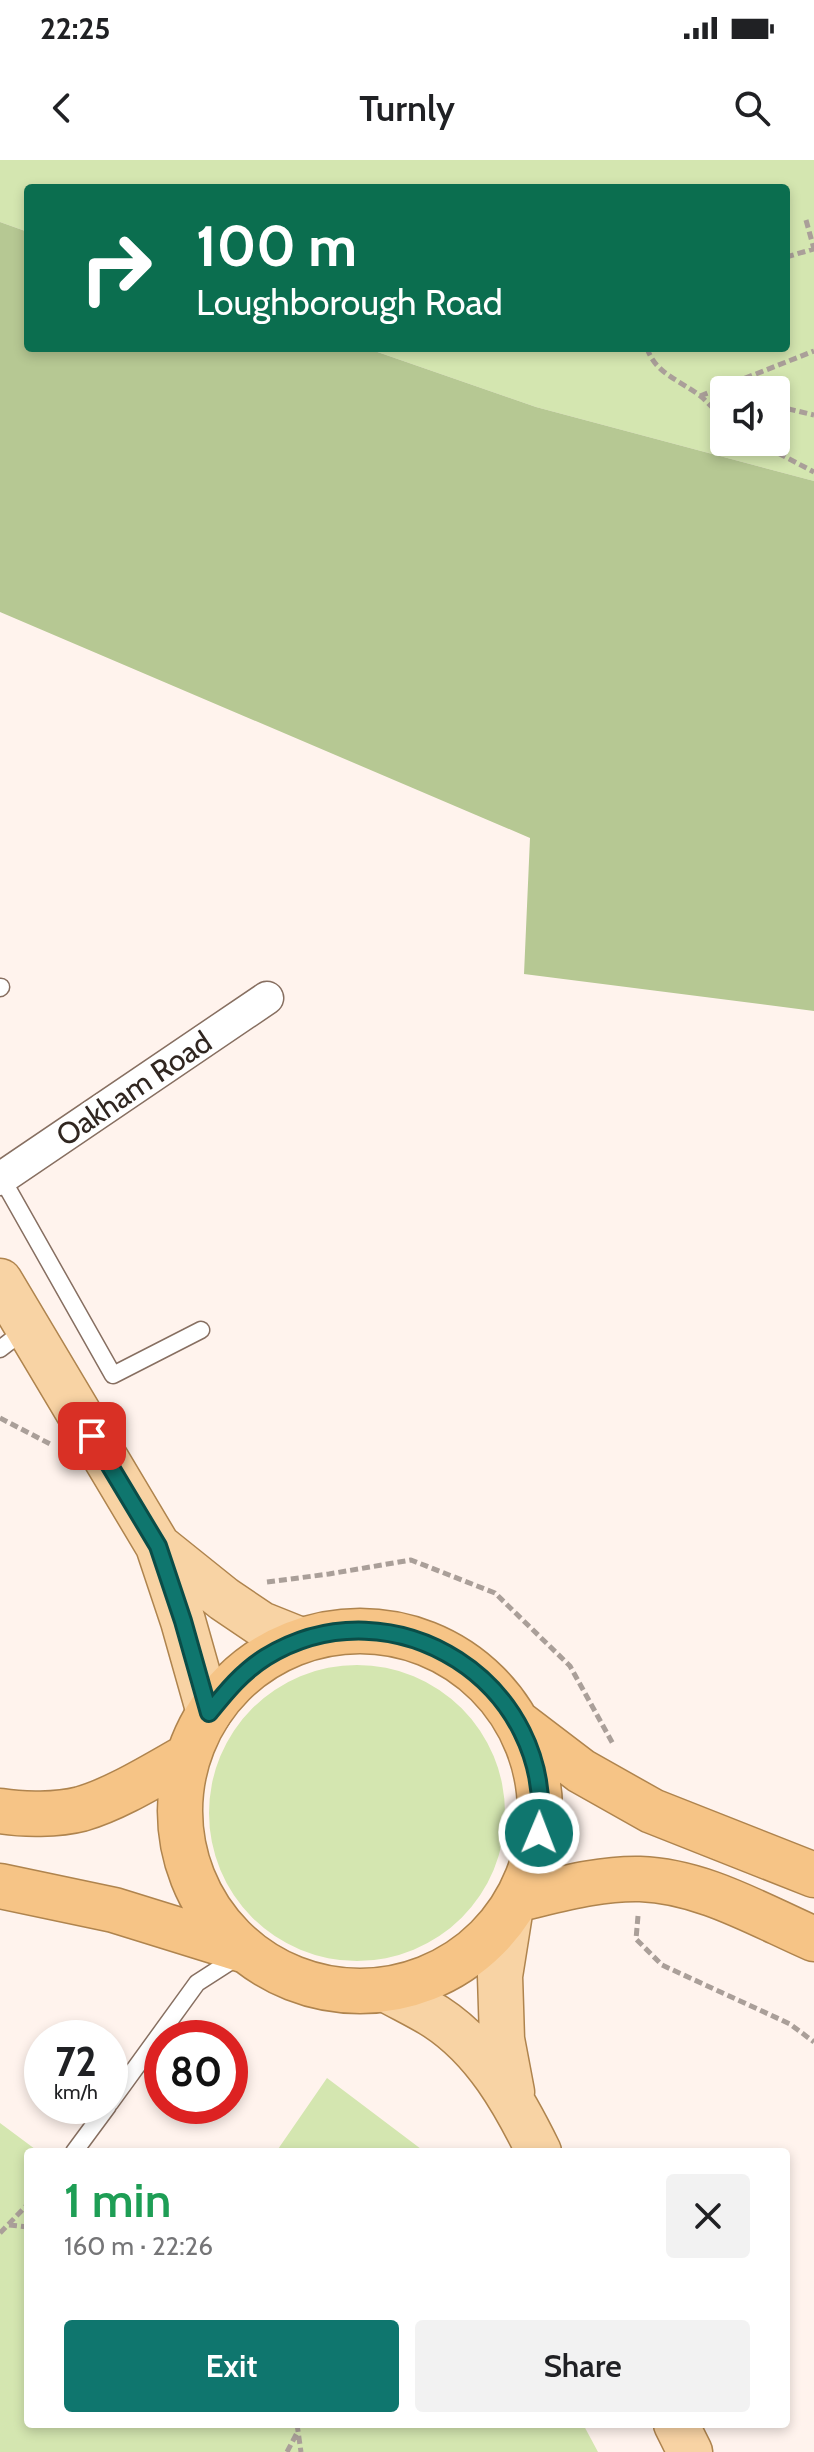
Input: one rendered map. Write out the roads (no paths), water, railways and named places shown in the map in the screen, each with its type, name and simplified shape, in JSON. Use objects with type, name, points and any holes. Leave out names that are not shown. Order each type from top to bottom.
[{"type":"highway","points":[[342,1631],[384,1632],[425,1642],[462,1661],[494,1689],[518,1723],[535,1765],[541,1811],[536,1856],[514,1906],[491,1936],[469,1956],[443,1971],[387,1990],[349,1991],[312,1985],[277,1971],[246,1951],[216,1920],[195,1883],[182,1841],[180,1799],[188,1756],[209,1713],[234,1682],[265,1658],[301,1640],[342,1631]]},
{"type":"highway","points":[[518,1723],[581,1771],[652,1811],[814,1875]]},
{"type":"highway","points":[[0,1811],[20,1815],[80,1809],[137,1784],[188,1756]]},
{"type":"highway","points":[[514,1906],[602,1881],[641,1879],[699,1888],[814,1939]]},
{"type":"highway","points":[[0,1886],[114,1910],[246,1951]]},
{"type":"main road","points":[[0,1281],[14,1338],[158,1546],[209,1713]]},
{"type":"main road","points":[[158,1546],[224,1599],[261,1624],[301,1640]]},
{"type":"main road","points":[[514,1906],[500,1976],[502,2039],[514,2102]]},
{"type":"main road","points":[[387,1990],[437,2018],[480,2056],[514,2102],[537,2148]]},
{"type":"main road","points":[[678,2428],[690,2452]]},
{"type":"street","name":"Oakham Road","points":[[1,1177],[267,998]]},
{"type":"lane","points":[[1,1177],[113,1375],[201,1330]]},
{"type":"lane","points":[[128,2079],[197,1983],[246,1951]]},
{"type":"lane","points":[[77,2148],[95,2124]]}]
